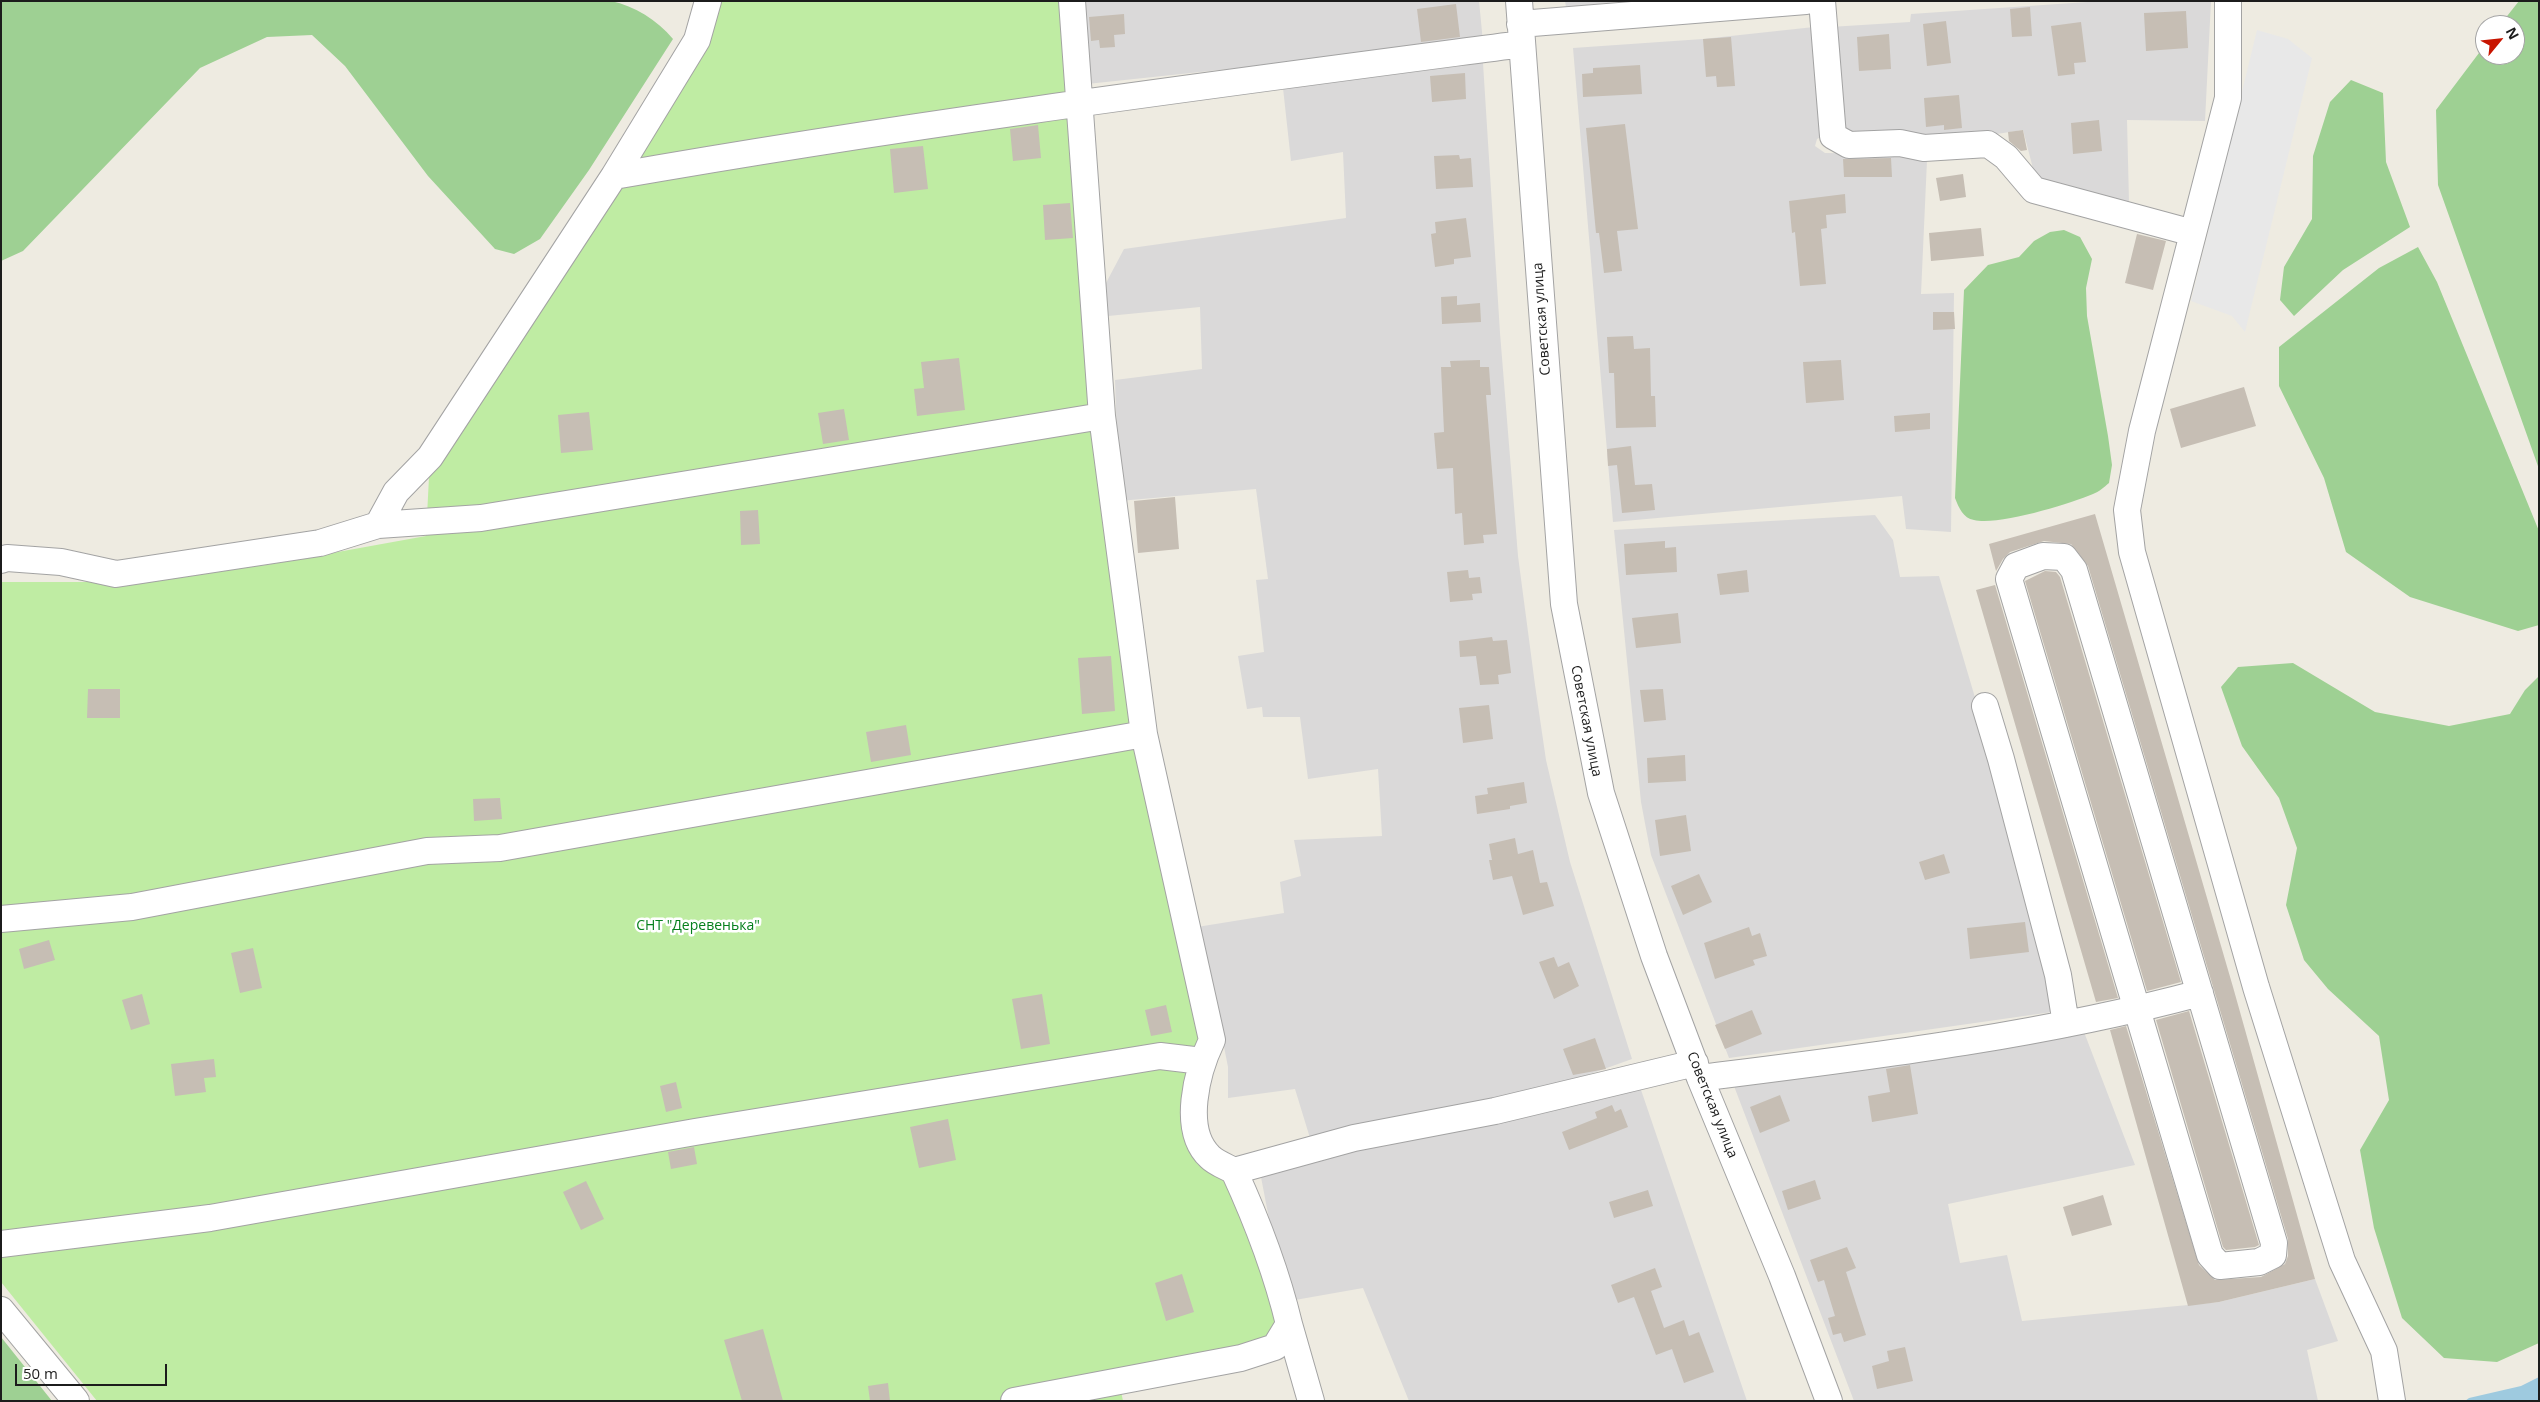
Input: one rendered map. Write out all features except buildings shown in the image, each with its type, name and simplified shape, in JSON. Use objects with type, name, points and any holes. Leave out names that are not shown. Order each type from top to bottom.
[{"type":"street","points":[[378,525],[396,492],[430,457],[614,176],[698,40],[708,1]]},
{"type":"street","points":[[1072,1],[1102,416],[1144,734],[1212,1040],[1202,1061],[1195,1097],[1195,1134],[1210,1158],[1234,1171],[1259,1224],[1277,1276],[1311,1401]]},
{"type":"street","points":[[614,176],[752,152],[1080,102],[1520,23],[1806,1]]},
{"type":"street","points":[[1822,1],[1833,136],[1850,145],[1900,144],[1924,148],[1988,144],[2006,157],[2034,190],[2193,233]]},
{"type":"street","points":[[2228,1],[2228,98],[2140,441],[2127,510],[2132,552],[2256,987],[2342,1261],[2384,1351],[2392,1401]]},
{"type":"street","name":"Советская улица","points":[[1520,23],[1564,604],[1600,793],[1654,956],[1697,1071],[1782,1276],[1829,1401]]},
{"type":"street","points":[[1,560],[60,562],[116,574],[320,544],[378,525],[481,518],[1102,416]]},
{"type":"street","points":[[2043,556],[2064,557],[2074,570],[2274,1243],[2273,1256],[2259,1262],[2220,1266],[2210,1254],[2136,1010],[2009,579],[2016,566],[2043,556]]},
{"type":"street","points":[[1985,706],[2001,759],[2058,975],[2066,1024]]},
{"type":"street","points":[[1,919],[132,907],[427,851],[500,848],[1144,734]]},
{"type":"street","points":[[1234,1171],[1354,1138],[1697,1071],[1830,1062],[2066,1024],[2136,1010],[2200,992]]},
{"type":"street","points":[[1,1244],[210,1218],[695,1132],[1160,1056],[1202,1061]]},
{"type":"street","points":[[1,1310],[76,1401]]},
{"type":"street","points":[[1014,1401],[1241,1358],[1275,1347],[1290,1324]]},
{"type":"shaded area","points":[[1080,1],[1479,1],[1483,42],[1087,84]]},
{"type":"shaded area","points":[[1565,1],[1629,1],[1566,7]]},
{"type":"shaded area","points":[[2102,1],[2211,1],[2205,121],[2127,120],[2129,202],[2036,180],[2023,130],[1990,135],[1848,135],[1839,132],[1830,27],[1910,22],[1911,14]]},
{"type":"shaded area","points":[[1814,27],[1827,134],[1817,139],[1815,146],[1825,153],[1891,154],[1927,160],[1921,294],[1954,293],[1951,532],[1906,529],[1902,496],[1613,522],[1573,48],[1703,39]]},
{"type":"shaded area","points":[[2257,30],[2288,39],[2312,58],[2245,332],[2232,316],[2191,301]]},
{"type":"shaded area","points":[[1483,63],[1500,333],[1518,556],[1546,760],[1570,862],[1632,1059],[1517,1100],[1310,1138],[1295,1089],[1228,1098],[1228,1067],[1213,991],[1197,927],[1284,913],[1280,882],[1301,876],[1294,840],[1382,836],[1378,769],[1308,779],[1300,717],[1263,717],[1262,707],[1247,709],[1238,656],[1264,652],[1256,580],[1268,579],[1256,489],[1119,501],[1115,380],[1202,369],[1200,307],[1108,316],[1106,283],[1124,249],[1346,218],[1343,152],[1291,161],[1283,88]]},
{"type":"shaded area","points":[[1875,515],[1893,540],[1900,577],[1939,576],[1979,711],[2046,960],[2052,1012],[1729,1058],[1651,855],[1641,802],[1614,530]]},
{"type":"shaded area","points":[[2084,1032],[2135,1165],[1948,1204],[1960,1263],[2007,1255],[2022,1321],[2219,1302],[2315,1279],[2338,1341],[2307,1350],[2318,1401],[1854,1401],[1734,1086]]},
{"type":"shaded area","points":[[1639,1084],[1747,1401],[1409,1401],[1363,1288],[1295,1300],[1270,1224],[1260,1172]]},
{"type":"green space","points":[[1,1],[611,1],[637,10],[660,26],[673,39],[589,170],[540,239],[514,254],[495,249],[428,176],[345,66],[312,35],[267,37],[200,68],[23,251],[1,261]]},
{"type":"green space","name":"СНТ \"Деревенька\"","points":[[708,1],[1072,1],[1144,734],[1212,1040],[1195,1134],[1234,1171],[1277,1275],[1275,1347],[1121,1391],[1123,1401],[97,1401],[1,1282],[1,582],[106,582],[266,565],[426,536],[430,457]]},
{"type":"green space","points":[[2519,1],[2539,1],[2539,469],[2438,185],[2436,110],[2475,58],[2475,65],[2525,65],[2525,15],[2508,15]]},
{"type":"green space","points":[[2351,80],[2383,93],[2386,162],[2410,227],[2343,270],[2294,316],[2280,300],[2284,267],[2312,219],[2313,156],[2330,102]]},
{"type":"green space","points":[[2064,230],[2080,237],[2092,259],[2086,288],[2087,316],[2112,465],[2109,483],[2093,494],[2034,513],[1999,520],[1970,519],[1962,512],[1955,498],[1964,290],[1988,265],[2019,257],[2034,241],[2050,232]]},
{"type":"green space","points":[[2418,247],[2437,282],[2539,531],[2539,625],[2518,631],[2410,597],[2346,552],[2324,478],[2279,386],[2279,347],[2379,268]]},
{"type":"green space","points":[[2293,663],[2375,712],[2449,726],[2510,714],[2525,690],[2539,676],[2539,1343],[2497,1362],[2444,1358],[2402,1318],[2374,1228],[2360,1150],[2389,1100],[2379,1036],[2328,989],[2304,960],[2286,905],[2297,848],[2279,798],[2242,746],[2221,687],[2238,667]]},
{"type":"green space","points":[[1,1337],[52,1401],[1,1401]]},
{"type":"water","points":[[2539,1377],[2539,1401],[2465,1401],[2469,1398],[2521,1386]]}]
